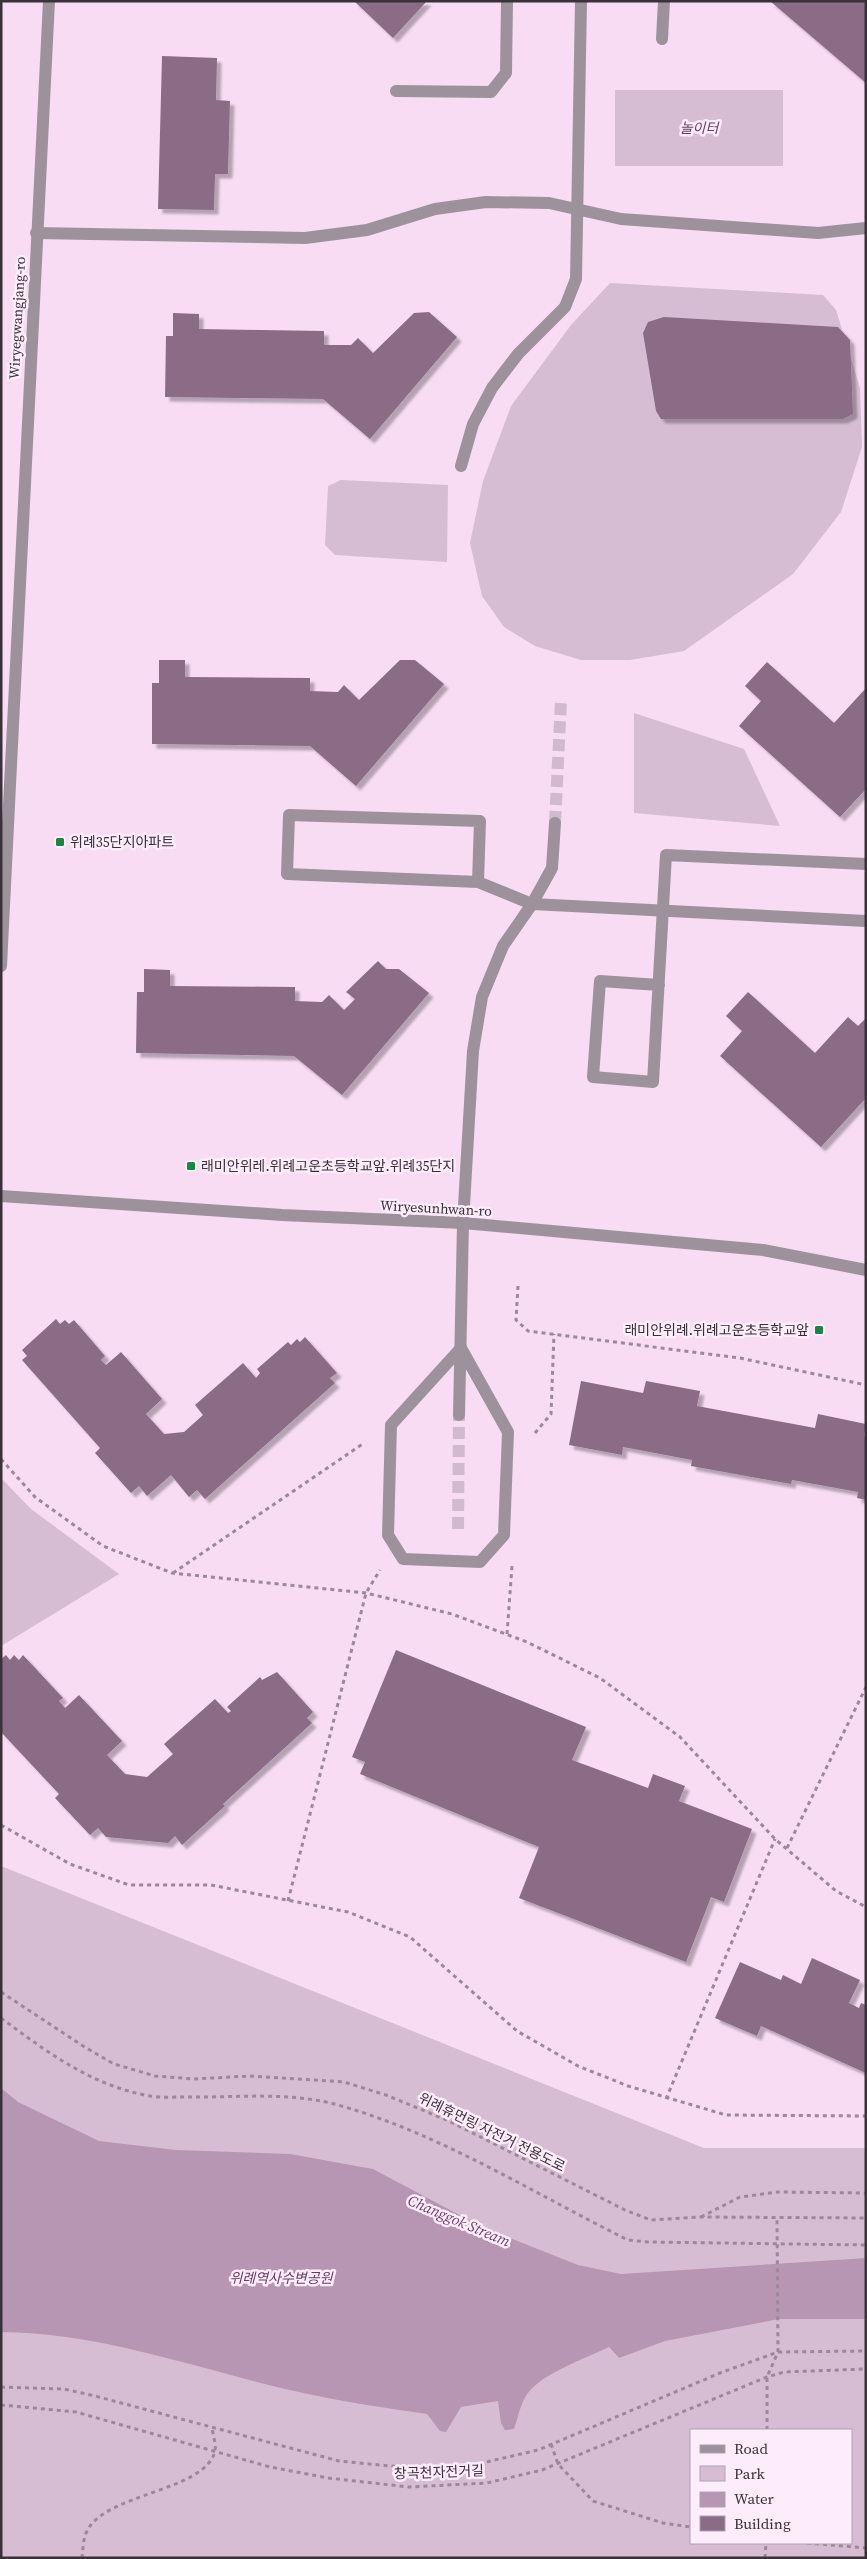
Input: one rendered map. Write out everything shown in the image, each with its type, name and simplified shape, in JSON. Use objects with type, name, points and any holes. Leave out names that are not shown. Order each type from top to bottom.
[{"type":"street","name":"Wiryegwangjang-ro","points":[[1,966],[49,1]]},
{"type":"street","points":[[396,91],[491,92],[506,73],[507,1]]},
{"type":"street","points":[[461,466],[473,424],[492,388],[518,354],[565,307],[576,279],[582,1]]},
{"type":"street","points":[[662,39],[664,1]]},
{"type":"street","points":[[36,233],[305,238],[367,230],[435,208],[486,202],[549,203],[621,219],[818,233],[866,228]]},
{"type":"street","points":[[478,882],[480,821],[289,815],[286,874],[478,882],[532,904],[866,921]]},
{"type":"street","points":[[459,1415],[463,1224],[473,1051],[482,997],[503,946],[532,904],[552,868],[556,823]]},
{"type":"street","points":[[658,985],[600,981],[593,1077],[653,1082],[666,855],[866,864]]},
{"type":"street","name":"Wiryesunhwan-ro","points":[[1,1196],[282,1215],[463,1224],[763,1250],[866,1270]]},
{"type":"street","points":[[461,1348],[508,1432],[504,1536],[480,1562],[403,1559],[388,1535],[390,1425],[461,1348]]},
{"type":"path","points":[[518,1286],[516,1320],[528,1331],[740,1358],[866,1385]]},
{"type":"path","points":[[172,1573],[390,1425]]},
{"type":"path","points":[[2,1461],[35,1497],[103,1546],[172,1573],[366,1593],[452,1614],[527,1642],[600,1678],[680,1737],[775,1839],[836,1891],[866,1907]]},
{"type":"path","points":[[288,1901],[366,1593]]},
{"type":"path","points":[[787,1849],[866,1687]]},
{"type":"path","points":[[1,1825],[70,1864],[128,1885],[211,1885],[348,1912],[410,1937],[517,2031],[578,2066],[666,2098],[726,2115],[866,2116]]},
{"type":"path","points":[[666,2098],[775,1839]]},
{"type":"path","name":"위례휴먼링 자전거 전용도로","points":[[1,1992],[114,2064],[155,2076],[175,2078],[194,2079],[249,2076],[344,2082],[386,2095],[450,2121],[651,2220],[700,2217],[740,2197],[778,2192],[866,2193]]},
{"type":"path","points":[[1,2018],[55,2058],[113,2087],[151,2096],[270,2096],[315,2100],[376,2116],[472,2159],[628,2240],[778,2245],[866,2245]]},
{"type":"path","points":[[700,2217],[866,2218]]},
{"type":"path","points":[[766,2429],[766,2377],[778,2352],[777,2217]]},
{"type":"path","points":[[1,2387],[64,2389],[338,2462],[411,2468],[469,2466],[538,2450],[720,2373],[778,2352],[866,2351]]},
{"type":"path","name":"창곡천자전거길","points":[[1,2405],[76,2412],[270,2467],[328,2478],[409,2487],[487,2483],[542,2470],[766,2377],[784,2372],[866,2369]]},
{"type":"path","points":[[82,2558],[86,2532],[100,2515],[191,2476],[207,2467],[215,2450],[212,2427]]},
{"type":"path","points":[[550,2444],[558,2464],[593,2501],[663,2523],[690,2527]]},
{"type":"path","points":[[765,2558],[766,2544]]},
{"type":"path","points":[[819,2544],[866,2548]]},
{"type":"green space","name":"놀이터","points":[[615,90],[783,90],[783,166],[615,166]]},
{"type":"green space","points":[[610,283],[823,295],[836,310],[860,388],[862,447],[841,512],[793,574],[684,651],[630,660],[581,660],[535,646],[504,627],[482,596],[470,543],[483,481],[511,406],[571,325]]},
{"type":"green space","points":[[341,480],[448,485],[447,562],[335,555],[325,545],[328,486]]},
{"type":"green space","points":[[634,713],[744,749],[780,826],[634,813]]},
{"type":"green space","points":[[1,1478],[31,1509],[119,1574],[1,1646]]},
{"type":"green space","name":"위례역사수변공원","points":[[1,1866],[704,2148],[866,2148],[866,2558],[1,2558]]},
{"type":"water","name":"Changgok Stream","points":[[1,2088],[18,2102],[99,2141],[176,2150],[290,2154],[373,2169],[482,2227],[578,2265],[621,2274],[866,2258],[866,2319],[779,2319],[665,2341],[619,2358],[609,2347],[552,2374],[532,2388],[522,2403],[514,2429],[505,2430],[501,2423],[498,2401],[461,2407],[446,2432],[440,2431],[427,2414],[303,2393],[116,2346],[40,2334],[1,2332]]},
{"type":"building","points":[[354,1],[427,1],[393,38]]},
{"type":"building","points":[[770,1],[866,1],[866,83]]},
{"type":"building","points":[[162,56],[217,58],[216,100],[230,101],[228,174],[215,174],[214,210],[158,209]]},
{"type":"building","points":[[429,312],[457,337],[370,439],[323,399],[165,397],[166,336],[173,336],[173,313],[199,314],[199,329],[324,331],[324,345],[351,345],[358,338],[373,353],[414,313]]},
{"type":"building","points":[[664,317],[838,327],[850,340],[853,414],[843,419],[661,419],[656,411],[643,333],[648,322]]},
{"type":"building","points":[[159,660],[185,660],[185,677],[310,678],[310,691],[338,692],[344,685],[359,700],[400,660],[415,660],[444,684],[356,786],[310,746],[152,744],[152,683],[159,683]]},
{"type":"building","points":[[767,662],[834,723],[866,688],[866,789],[840,817],[739,726],[761,701],[745,686]]},
{"type":"building","points":[[378,961],[386,969],[399,969],[429,993],[342,1095],[294,1056],[136,1053],[137,992],[144,992],[144,969],[170,970],[170,986],[295,987],[295,1001],[322,1002],[329,995],[344,1010],[355,999],[346,992]]},
{"type":"building","points":[[748,992],[815,1053],[848,1017],[858,1026],[866,1018],[866,1098],[821,1147],[720,1056],[742,1031],[726,1016]]},
{"type":"building","points":[[56,1319],[60,1324],[65,1320],[69,1324],[74,1320],[105,1356],[101,1360],[106,1365],[121,1352],[162,1399],[146,1414],[164,1434],[184,1432],[203,1415],[195,1405],[243,1363],[256,1378],[260,1373],[257,1369],[288,1342],[291,1345],[297,1339],[300,1342],[305,1337],[337,1373],[330,1378],[335,1383],[205,1499],[197,1490],[189,1497],[171,1475],[147,1496],[139,1486],[131,1493],[95,1453],[100,1448],[22,1360],[27,1356],[22,1350]]},
{"type":"building","points":[[581,1381],[643,1393],[646,1381],[700,1391],[697,1406],[815,1428],[818,1414],[866,1424],[864,1436],[866,1436],[866,1500],[857,1498],[858,1492],[792,1480],[791,1484],[691,1466],[692,1460],[623,1447],[622,1455],[569,1445]]},
{"type":"building","points":[[396,1650],[586,1727],[572,1760],[648,1788],[653,1774],[685,1786],[679,1801],[752,1829],[724,1902],[711,1897],[686,1962],[519,1898],[539,1847],[360,1774],[365,1762],[352,1757]]},
{"type":"building","points":[[6,1655],[10,1660],[14,1655],[19,1660],[23,1655],[63,1698],[59,1701],[65,1708],[79,1695],[122,1741],[107,1755],[125,1774],[147,1777],[173,1754],[164,1744],[215,1699],[228,1713],[231,1711],[227,1707],[260,1677],[262,1680],[277,1672],[313,1712],[307,1718],[312,1723],[223,1804],[225,1806],[182,1845],[175,1836],[168,1843],[106,1837],[98,1828],[90,1835],[55,1798],[59,1794],[1,1732],[1,1659]]},
{"type":"building","points":[[812,1958],[860,1980],[849,2003],[859,2008],[861,2003],[866,2005],[866,2073],[761,2026],[757,2036],[715,2018],[740,1962],[781,1980],[783,1975],[801,1984]]},
{"type":"tunnel","points":[[555,823],[561,701]]},
{"type":"tunnel","points":[[458,1529],[459,1415]]},
{"type":"place","name":"위례35단지아파트","points":[[60,842]]},
{"type":"place","name":"래미안위레.위례고운초등학교앞.위례35단지","points":[[191,1166]]},
{"type":"place","name":"래미안위례.위례고운초등학교앞","points":[[819,1330]]}]
